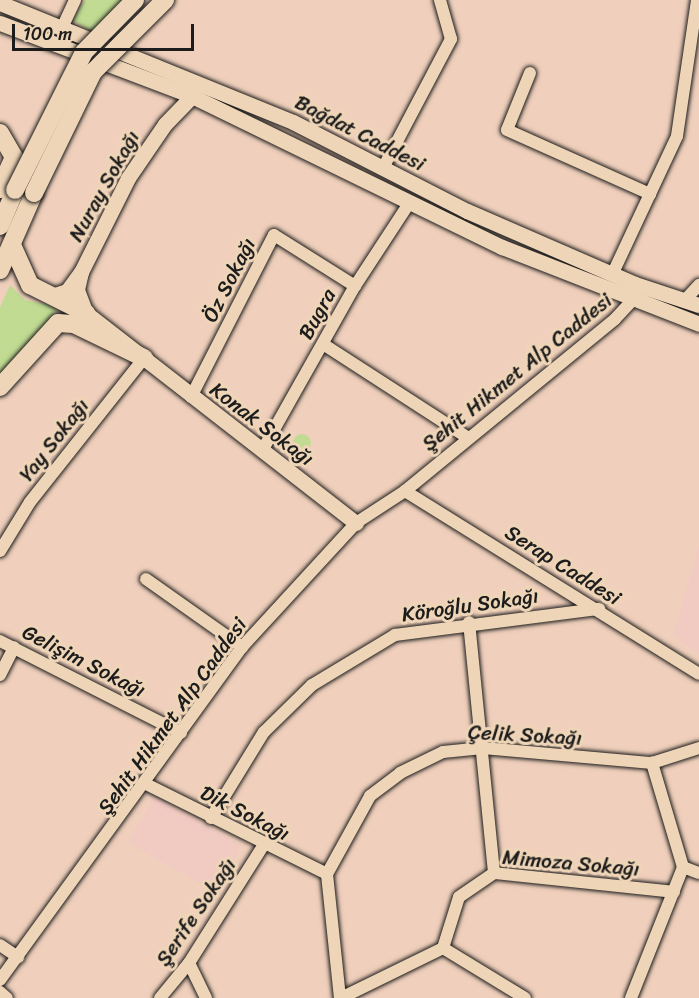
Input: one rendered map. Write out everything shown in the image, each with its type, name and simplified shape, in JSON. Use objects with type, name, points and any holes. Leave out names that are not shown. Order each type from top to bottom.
[{"type":"highway","points":[[8,189],[84,52],[135,0]]},
{"type":"highway","points":[[0,270],[33,193],[93,72],[165,0]]},
{"type":"highway","points":[[0,133],[14,157],[0,226]]},
{"type":"highway","points":[[12,245],[22,276],[86,313]]},
{"type":"highway","points":[[0,387],[58,323],[74,324],[144,357]]},
{"type":"main road","name":"Bağdat Caddesi","points":[[0,3],[293,122],[383,168],[612,275],[692,303]]},
{"type":"main road","name":"Bağdat Caddesi","points":[[0,22],[192,96],[410,202],[634,301],[699,324]]},
{"type":"main road","name":"Nuray Sokağı","points":[[81,272],[128,178],[165,124],[192,96]]},
{"type":"main road","points":[[55,295],[67,291],[81,272]]},
{"type":"main road","points":[[81,272],[77,291],[86,313]]},
{"type":"main road","name":"Konak Sokağı","points":[[86,313],[356,523]]},
{"type":"street","points":[[62,28],[75,0]]},
{"type":"street","points":[[383,168],[451,39],[440,0]]},
{"type":"street","points":[[612,275],[677,136],[698,0]]},
{"type":"street","points":[[530,73],[507,130],[650,194]]},
{"type":"street","name":"Bugra","points":[[263,449],[355,286],[410,202]]},
{"type":"street","name":"Öz Sokağı","points":[[192,397],[274,235],[355,286]]},
{"type":"street","points":[[692,303],[699,285]]},
{"type":"street","name":"Şehit Hikmet Alp Caddesi","points":[[0,980],[146,784],[242,647],[356,523],[405,491],[467,437],[634,301],[643,286]]},
{"type":"street","points":[[323,344],[467,437]]},
{"type":"street","name":"Yay Sokağı","points":[[0,551],[30,502],[144,357]]},
{"type":"street","name":"Serap Caddesi","points":[[405,491],[599,609],[699,674]]},
{"type":"street","points":[[146,579],[242,647]]},
{"type":"street","name":"Köroğlu Sokağı","points":[[211,818],[264,732],[312,685],[395,635],[470,622],[599,609]]},
{"type":"street","points":[[470,622],[494,873]]},
{"type":"street","name":"Gelişim Sokağı","points":[[0,640],[181,733]]},
{"type":"street","points":[[0,675],[14,647]]},
{"type":"street","name":"Çelik Sokağı","points":[[327,874],[370,796],[387,782],[443,752],[483,748],[652,763]]},
{"type":"street","points":[[632,998],[683,867],[652,763],[699,748]]},
{"type":"street","name":"Dik Sokağı","points":[[146,784],[263,846],[327,874]]},
{"type":"street","name":"Şerife Sokağı","points":[[160,998],[189,963],[263,846]]},
{"type":"street","points":[[683,867],[699,873]]},
{"type":"street","name":"Mimoza Sokağı","points":[[443,948],[459,897],[494,873],[674,892]]},
{"type":"street","points":[[327,874],[341,998],[443,948],[525,998]]},
{"type":"street","points":[[0,945],[18,957]]},
{"type":"street","points":[[189,963],[206,998]]},
{"type":"street","points":[[0,992],[7,998]]},
{"type":"shaded area","points":[[699,545],[699,654],[673,635]]},
{"type":"shaded area","points":[[154,797],[241,845],[216,892],[128,843]]},
{"type":"green space","points":[[85,0],[122,0],[92,32],[72,20]]},
{"type":"green space","points":[[10,285],[25,300],[59,307],[0,377],[0,307]]},
{"type":"green space","points":[[302,434],[308,437],[311,443],[308,449],[302,452],[296,449],[293,443],[296,437]]}]
